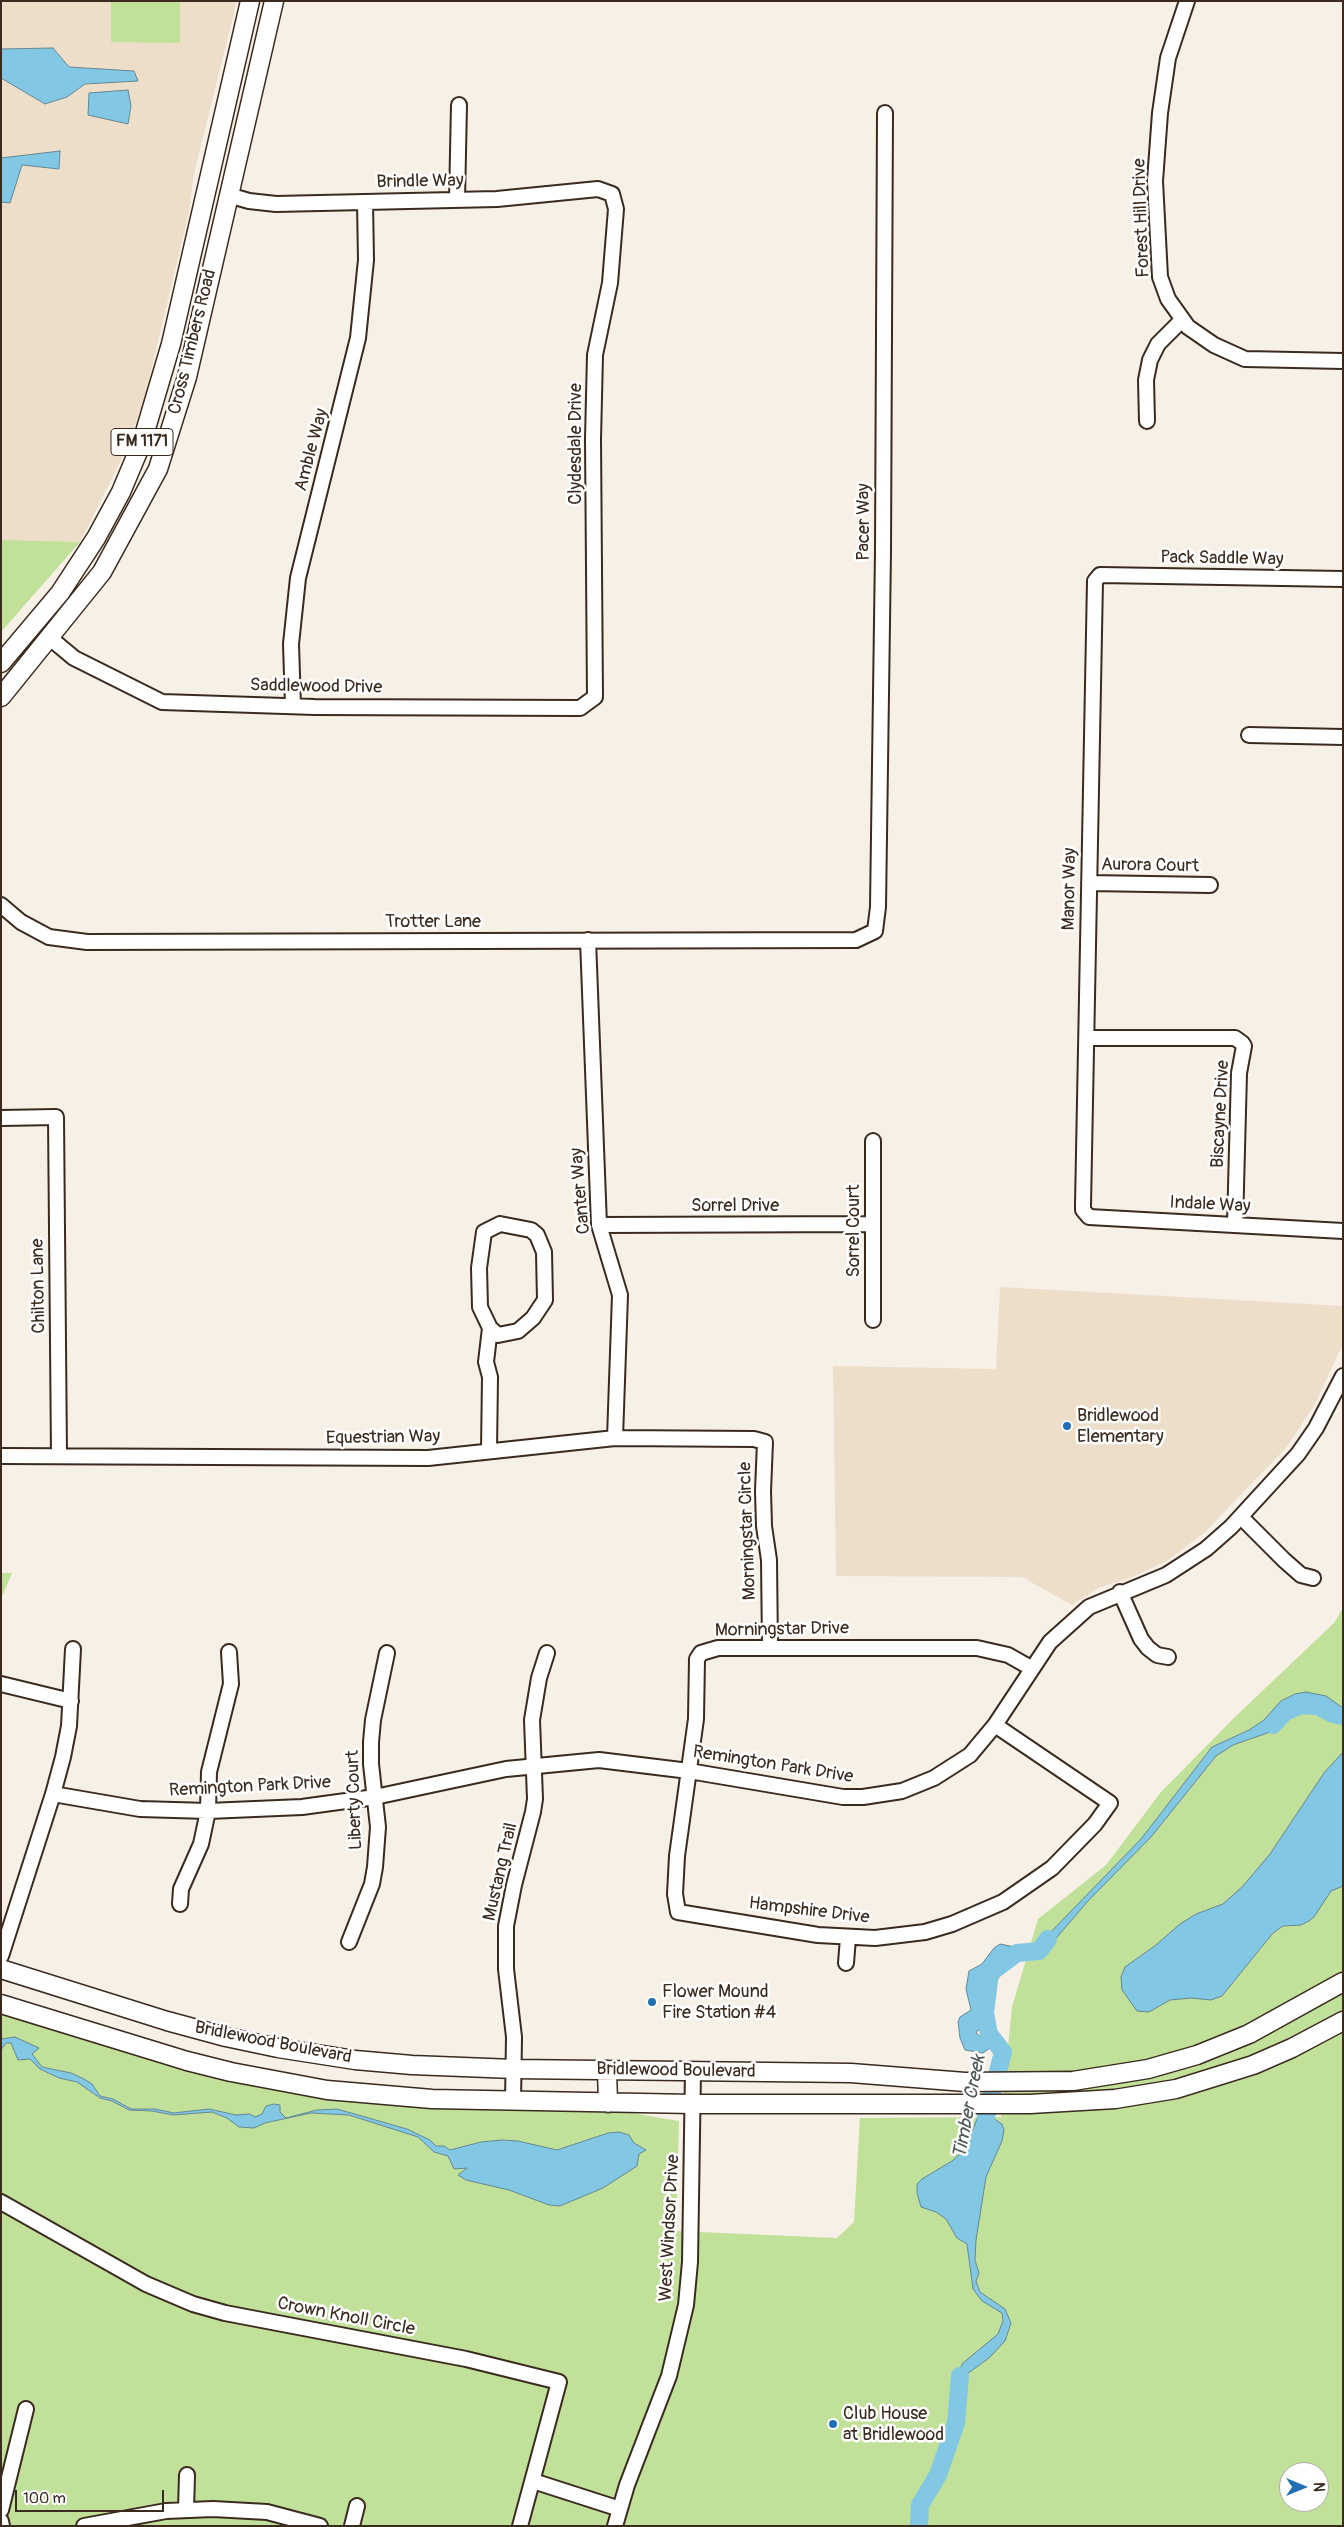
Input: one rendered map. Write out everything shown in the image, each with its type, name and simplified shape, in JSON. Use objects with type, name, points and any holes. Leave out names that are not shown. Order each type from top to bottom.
[{"type":"main road","name":"Cross Timbers Road","points":[[1,663],[60,593],[96,538],[132,468],[161,383],[250,1]]},
{"type":"main road","name":"Cross Timbers Road","points":[[1,696],[102,572],[158,469],[184,386],[274,1]]},
{"type":"main road","points":[[206,187],[228,195]]},
{"type":"main road","name":"Bridlewood Boulevard","points":[[1,1969],[167,2021],[278,2048],[412,2065],[514,2069],[870,2074],[965,2082],[1032,2082],[1111,2076],[1197,2055],[1249,2034],[1343,1982]]},
{"type":"main road","name":"Bridlewood Boulevard","points":[[1,2004],[187,2060],[292,2084],[395,2098],[513,2102],[1030,2104],[1115,2099],[1198,2083],[1272,2058],[1343,2020]]},
{"type":"main road","points":[[607,2070],[608,2103]]},
{"type":"street","name":"Forest Hill Drive","points":[[1187,1],[1168,58],[1160,113],[1155,181],[1160,277],[1168,299],[1188,327],[1214,345],[1245,359],[1343,362]]},
{"type":"street","points":[[457,200],[460,105]]},
{"type":"street","name":"Pacer Way","points":[[874,931],[878,907],[883,541],[885,113]]},
{"type":"street","name":"Brindle Way","points":[[228,195],[248,201],[276,204],[496,199],[598,189],[612,194]]},
{"type":"street","name":"Clydesdale Drive","points":[[595,697],[593,438],[595,355],[610,283],[616,209],[612,194]]},
{"type":"street","name":"Amble Way","points":[[293,706],[291,644],[298,578],[358,338],[366,260],[365,202]]},
{"type":"street","points":[[1147,421],[1146,380],[1150,360],[1158,344],[1182,320]]},
{"type":"street","name":"Pack Saddle Way","points":[[1100,575],[1343,580]]},
{"type":"street","name":"Manor Way","points":[[1082,1205],[1087,1038],[1094,594],[1095,581],[1100,575]]},
{"type":"street","name":"Saddlewood Drive","points":[[50,638],[74,658],[162,702],[293,706],[580,708],[595,697]]},
{"type":"street","points":[[1249,735],[1343,737]]},
{"type":"street","name":"Aurora Court","points":[[1090,883],[1210,885]]},
{"type":"street","name":"Trotter Lane","points":[[1,905],[33,929],[49,937],[68,941],[856,940],[874,931]]},
{"type":"street","name":"Canter Way","points":[[588,940],[599,1225],[620,1295],[615,1438]]},
{"type":"street","name":"Biscayne Drive","points":[[1087,1038],[1235,1038],[1240,1040],[1244,1046],[1239,1072],[1234,1225]]},
{"type":"street","name":"Chilton Lane","points":[[1,1118],[56,1117],[59,1455]]},
{"type":"street","name":"Sorrel Court","points":[[873,1141],[873,1320]]},
{"type":"street","name":"Indale Way","points":[[1082,1205],[1082,1210],[1089,1217],[1343,1231]]},
{"type":"street","points":[[489,1451],[490,1377],[486,1362],[490,1328],[480,1307],[479,1268],[484,1232],[500,1224],[531,1230],[537,1235],[544,1252],[545,1300],[534,1318],[518,1331],[498,1335],[490,1328]]},
{"type":"street","name":"Sorrel Drive","points":[[599,1225],[872,1224]]},
{"type":"street","name":"Remington Park Drive","points":[[53,1794],[140,1810],[208,1811],[302,1807],[375,1797],[506,1768],[600,1760],[689,1772],[822,1794],[863,1797],[916,1786],[949,1770],[970,1755],[995,1725],[1050,1642],[1068,1624],[1089,1607],[1120,1592],[1166,1575],[1179,1567],[1206,1549],[1241,1516],[1298,1454],[1316,1428],[1343,1376]]},
{"type":"street","name":"Equestrian Way","points":[[1,1456],[428,1458],[615,1438],[743,1438],[765,1442]]},
{"type":"street","name":"Morningstar Circle","points":[[765,1442],[764,1526],[770,1560],[770,1648]]},
{"type":"street","points":[[1241,1516],[1301,1575],[1313,1578]]},
{"type":"street","points":[[1120,1592],[1141,1639],[1148,1648],[1157,1654],[1168,1657]]},
{"type":"street","name":"Morningstar Drive","points":[[678,1912],[675,1894],[677,1856],[696,1719],[697,1659],[701,1653],[718,1648],[986,1649],[1008,1655],[1031,1668]]},
{"type":"street","points":[[1,1956],[53,1794],[66,1742],[71,1701],[73,1649]]},
{"type":"street","points":[[180,1904],[181,1888],[201,1844],[208,1811],[209,1772],[231,1684],[229,1652]]},
{"type":"street","name":"Liberty Court","points":[[349,1942],[372,1884],[375,1867],[378,1827],[370,1764],[372,1727],[386,1653]]},
{"type":"street","name":"Mustang Trail","points":[[513,2102],[514,2037],[506,1969],[506,1926],[514,1885],[533,1812],[535,1798],[532,1738],[534,1703],[547,1653]]},
{"type":"street","points":[[1,1684],[71,1701]]},
{"type":"street","name":"Hampshire Drive","points":[[678,1912],[818,1935],[875,1938],[925,1932],[952,1924],[1003,1902],[1052,1868],[1095,1824],[1110,1803],[995,1725]]},
{"type":"street","points":[[846,1963],[848,1938]]},
{"type":"street","name":"West Windsor Drive","points":[[615,2526],[620,2508],[670,2376],[686,2306],[690,2262],[693,2071]]},
{"type":"street","name":"Crown Knoll Circle","points":[[1,2202],[146,2284],[193,2304],[225,2313],[466,2359],[560,2382],[520,2526]]},
{"type":"street","points":[[1,2510],[26,2409]]},
{"type":"street","points":[[186,2510],[187,2475]]},
{"type":"street","points":[[533,2481],[620,2508]]},
{"type":"street","points":[[352,2526],[357,2506]]},
{"type":"street","points":[[84,2526],[136,2515],[213,2509],[268,2512],[320,2526]]},
{"type":"street","points":[[1,2521],[2,2526]]},
{"type":"shaded area","points":[[1,1],[237,1],[194,173],[189,212],[146,392],[127,448],[80,542],[1,542]]},
{"type":"shaded area","name":"Bridlewood Elementary","points":[[1000,1287],[1343,1306],[1343,1344],[1315,1404],[1286,1448],[1204,1533],[1167,1561],[1130,1578],[1098,1588],[1072,1605],[1022,1577],[836,1576],[833,1366],[996,1369]]},
{"type":"green space","points":[[111,1],[180,1],[180,43],[111,42]]},
{"type":"green space","points":[[1,540],[80,542],[1,632]]},
{"type":"green space","points":[[1,1573],[12,1573],[1,1599]]},
{"type":"green space","points":[[1343,1607],[1343,2526],[1,2526],[1,2010],[165,2064],[311,2095],[607,2109],[679,2121],[676,2231],[837,2238],[854,2222],[860,2118],[1001,2117],[1012,2007],[1038,1919],[1106,1865],[1161,1792],[1236,1716],[1335,1622]]},
{"type":"water","points":[[53,48],[69,67],[134,71],[138,81],[85,84],[67,97],[45,104],[1,78],[1,49]]},
{"type":"water","points":[[128,90],[131,106],[128,124],[88,115],[89,93]]},
{"type":"water","points":[[60,151],[59,169],[22,165],[10,203],[1,202],[1,158]]},
{"type":"water","points":[[1306,1692],[1326,1696],[1343,1708],[1343,1724],[1338,1723],[1319,1704],[1304,1703],[1292,1707],[1273,1731],[1233,1745],[1216,1756],[1151,1837],[1088,1901],[1046,1950],[1038,1952],[1020,1950],[993,1985],[984,1988],[979,1997],[984,2008],[991,2009],[991,2027],[987,2032],[978,2030],[976,2033],[990,2044],[990,2048],[983,2053],[965,2050],[960,2038],[958,2022],[960,2017],[971,2010],[966,1989],[969,1971],[982,1964],[994,1948],[1000,1944],[1025,1949],[1040,1946],[1045,1938],[1141,1839],[1212,1747],[1249,1730],[1264,1720],[1281,1701],[1295,1694]]},
{"type":"water","points":[[1343,1752],[1343,1886],[1331,1891],[1314,1917],[1309,1921],[1301,1925],[1283,1926],[1273,1933],[1222,1996],[1211,2000],[1191,1998],[1170,2000],[1149,2012],[1137,2011],[1122,1990],[1121,1977],[1125,1967],[1156,1945],[1180,1924],[1196,1914],[1223,1904],[1243,1886],[1270,1854],[1324,1773]]},
{"type":"water","points":[[15,2037],[39,2048],[32,2054],[42,2067],[71,2073],[84,2079],[92,2084],[100,2096],[113,2099],[131,2109],[155,2109],[174,2113],[209,2109],[236,2115],[250,2114],[255,2117],[262,2114],[266,2106],[274,2104],[280,2105],[280,2112],[286,2118],[317,2110],[337,2109],[407,2129],[430,2140],[436,2146],[444,2146],[450,2150],[481,2142],[502,2140],[518,2141],[557,2150],[608,2133],[619,2132],[629,2135],[634,2143],[646,2150],[639,2154],[637,2166],[603,2188],[560,2206],[549,2205],[509,2190],[466,2180],[458,2175],[467,2168],[454,2169],[448,2156],[434,2152],[418,2137],[349,2115],[311,2113],[265,2123],[254,2128],[239,2127],[227,2118],[212,2112],[173,2115],[152,2111],[129,2110],[112,2101],[100,2098],[77,2082],[59,2078],[40,2069],[30,2059],[18,2060],[11,2043],[6,2043],[1,2050],[1,2039]]},
{"type":"water","points":[[979,2114],[992,2114],[993,2118],[1002,2124],[1004,2130],[1002,2141],[986,2177],[976,2240],[975,2260],[979,2273],[976,2281],[980,2292],[1005,2309],[1011,2323],[1005,2341],[989,2358],[967,2374],[962,2381],[944,2452],[930,2485],[919,2500],[918,2526],[910,2526],[915,2501],[932,2471],[946,2432],[958,2372],[963,2363],[998,2334],[1003,2321],[1002,2313],[982,2301],[973,2289],[967,2244],[957,2238],[946,2219],[936,2212],[921,2207],[917,2193],[917,2184],[922,2179],[952,2161],[965,2149]]},
{"type":"waterway","name":"Timber Creek","points":[[1273,1725],[1285,1712],[1301,1705],[1318,1706],[1333,1714],[1343,1716]]},
{"type":"waterway","name":"Timber Creek","points":[[986,2117],[1003,2052],[989,2034],[985,2013],[990,1973],[1017,1953],[1039,1951],[1048,1939]]},
{"type":"waterway","name":"Timber Creek","points":[[919,2526],[920,2505],[938,2475],[956,2423],[960,2376]]},
{"type":"place","name":"Bridlewood Elementary","points":[[1067,1426]]},
{"type":"place","name":"Flower Mound Fire Station #4","points":[[652,2002]]},
{"type":"place","name":"Club House at Bridlewood","points":[[833,2424]]}]
